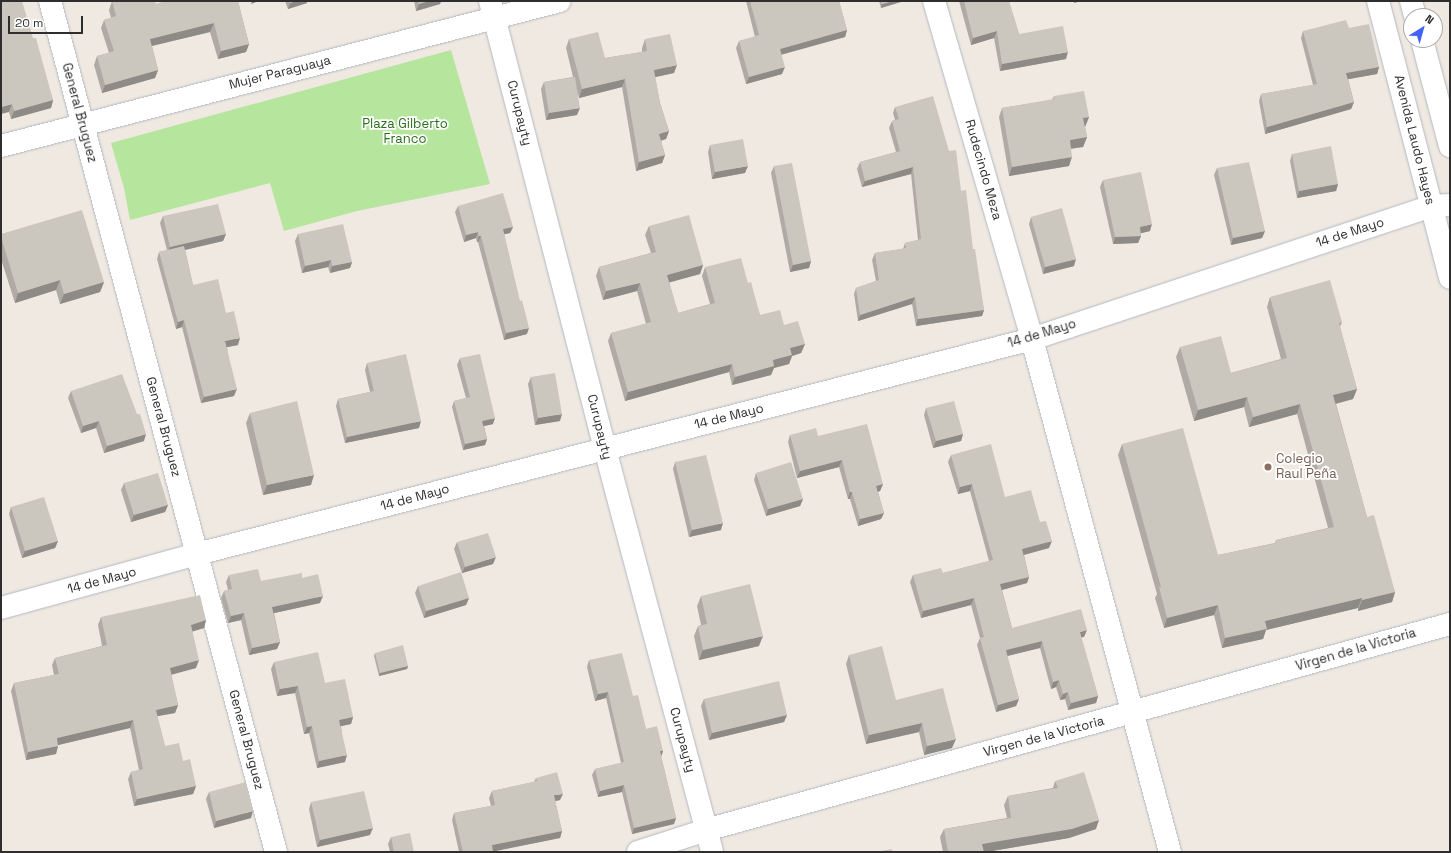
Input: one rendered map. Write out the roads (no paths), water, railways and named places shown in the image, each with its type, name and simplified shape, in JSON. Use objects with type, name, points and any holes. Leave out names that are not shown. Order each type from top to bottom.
[{"type":"street","name":"General Bruguez","points":[[50,1],[276,852]]},
{"type":"street","name":"Mujer Paraguaya","points":[[1,146],[492,10],[560,1]]},
{"type":"street","name":"Rudecindo Meza","points":[[934,1],[1032,339],[1170,852]]},
{"type":"street","name":"Avenida Laudo Hayes","points":[[1378,1],[1440,206],[1450,278]]},
{"type":"street","name":"Curupayty","points":[[492,10],[605,449],[712,852]]},
{"type":"street","points":[[1424,48],[1450,146]]},
{"type":"street","name":"14 de Mayo","points":[[1,608],[197,554],[1032,339],[1440,206]]},
{"type":"street","name":"Virgen de la Victoria","points":[[638,852],[706,830],[1450,624]]},
{"type":"place","name":"Colegio Raul Peña","points":[[1268,467]]},
{"type":"park label","name":"Plaza Gilberto Franco","points":[[405,132]]}]
